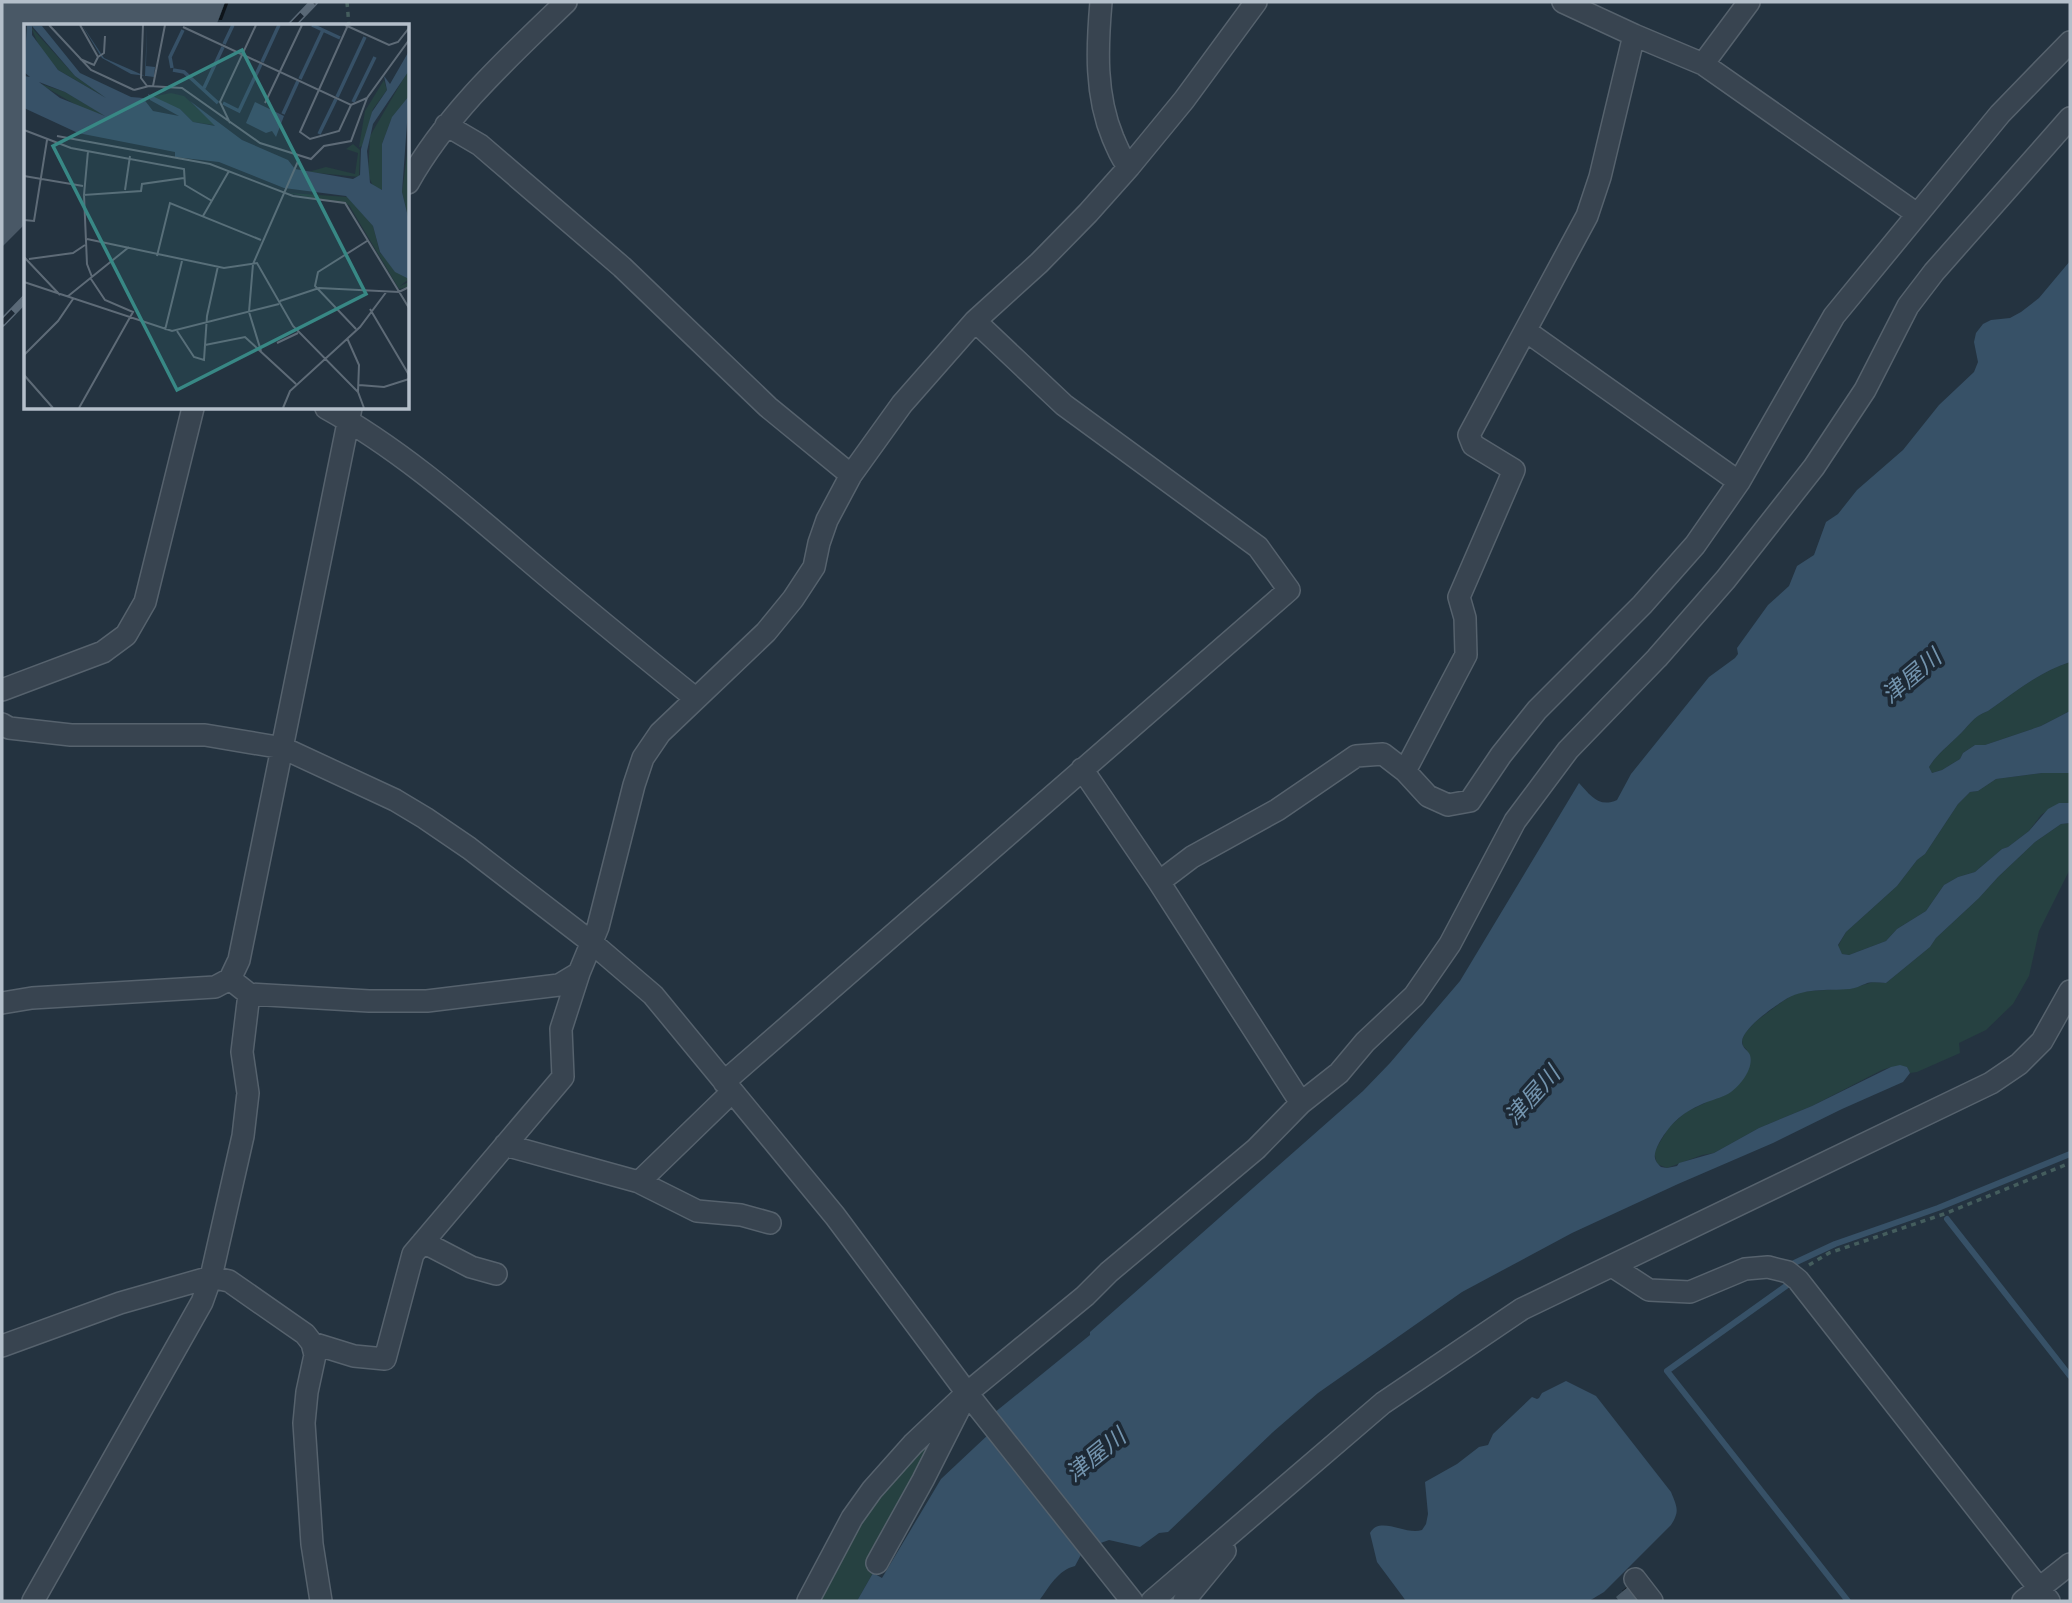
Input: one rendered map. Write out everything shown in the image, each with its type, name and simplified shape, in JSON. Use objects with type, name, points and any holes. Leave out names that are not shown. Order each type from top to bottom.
[{"type":"street","points":[[410,180],[446,125],[486,79],[566,2]]},
{"type":"street","points":[[1101,2],[1098,35],[1104,116],[1123,161],[1129,167]]},
{"type":"street","points":[[312,1343],[354,1356],[385,1359],[413,1254],[563,1077],[561,1028],[598,927],[643,758],[660,733],[766,632],[793,599],[814,567],[827,520],[851,475],[902,404],[975,321],[1049,253],[1129,167],[1184,100],[1256,2]]},
{"type":"street","points":[[1563,2],[1703,64],[1917,214]]},
{"type":"street","points":[[1703,64],[1749,2]]},
{"type":"street","points":[[1405,771],[1466,654],[1465,618],[1459,597],[1514,470],[1473,445],[1469,435],[1587,216],[1600,177],[1634,35]]},
{"type":"street","points":[[1159,883],[1192,857],[1277,810],[1356,756],[1383,754],[1405,771],[1428,796],[1448,805],[1470,801],[1501,755],[1537,710],[1642,606],[1686,555],[1739,482],[1834,316],[2000,114],[2070,43]]},
{"type":"street","points":[[808,1601],[852,1518],[913,1444],[967,1393],[1256,1149],[1301,1103],[1339,1073],[1365,1042],[1414,996],[1450,944],[1515,821],[1568,750],[1657,658],[1726,579],[1814,467],[1865,390],[1908,306],[1934,272],[2070,118]]},
{"type":"street","points":[[446,125],[480,145],[622,267],[768,407],[851,475]]},
{"type":"street","points":[[639,1182],[728,1087],[1082,769],[1289,590],[1258,547],[1064,405],[975,321]]},
{"type":"street","points":[[1526,331],[1739,482]]},
{"type":"street","points":[[2,690],[103,652],[125,635],[145,602],[193,410]]},
{"type":"street","points":[[2,1003],[32,998],[215,987],[230,979],[239,960],[350,414],[695,698]]},
{"type":"street","points":[[2,724],[9,728],[71,735],[205,736],[283,748],[395,800],[425,818],[469,848],[591,942],[653,995],[835,1216],[967,1393],[1130,1599]]},
{"type":"street","points":[[1082,769],[1301,1103]]},
{"type":"street","points":[[230,979],[249,994],[369,1001],[428,1001],[559,985],[579,974]]},
{"type":"street","points":[[1152,1601],[1383,1403],[1522,1309],[1992,1083],[2019,1064],[2042,1041],[2069,989]]},
{"type":"street","points":[[33,1601],[202,1302],[211,1277],[243,1136],[248,1093],[242,1052],[249,994]]},
{"type":"street","points":[[505,1145],[639,1182],[697,1211],[741,1215],[770,1223]]},
{"type":"street","points":[[423,1242],[471,1267],[496,1274]]},
{"type":"street","points":[[1612,1266],[1649,1290],[1689,1292],[1745,1269],[1768,1267],[1788,1272],[1798,1280],[2037,1597],[2070,1564]]},
{"type":"street","points":[[2,1346],[120,1303],[211,1277],[229,1281],[304,1334],[312,1343],[315,1355],[304,1423],[312,1544],[321,1601]]},
{"type":"street","points":[[877,1563],[967,1393]]},
{"type":"street","points":[[1184,1601],[1219,1557],[1311,1465]]},
{"type":"street","points":[[1634,1579],[1652,1601]]},
{"type":"path","points":[[347,2],[349,24]]},
{"type":"path","points":[[1792,1275],[1829,1253],[1944,1214],[2070,1163]]},
{"type":"green space","points":[[2070,662],[2070,711],[2041,726],[1985,745],[1975,745],[1963,753],[1960,759],[1932,773],[1929,767],[1935,758],[1974,719],[2038,677]]},
{"type":"green space","points":[[2042,773],[2070,773],[2070,803],[2059,803],[2041,815],[2029,831],[1975,872],[1944,885],[1926,911],[1897,929],[1886,941],[1849,955],[1842,954],[1838,946],[1846,932],[1897,886],[1925,854],[1958,804],[1970,792],[1978,791],[1996,779]]},
{"type":"green space","points":[[2070,823],[2070,869],[2039,931],[2029,976],[2013,1004],[1986,1030],[1959,1043],[1960,1053],[1917,1072],[1910,1073],[1907,1067],[1882,1070],[1812,1106],[1759,1128],[1714,1153],[1667,1168],[1657,1164],[1654,1152],[1669,1127],[1686,1112],[1705,1103],[1747,1050],[1742,1040],[1755,1022],[1798,992],[1853,988],[1873,982],[1886,983],[1930,947],[1936,938],[2035,842],[2061,824]]},
{"type":"green space","points":[[943,1423],[916,1482],[866,1567],[873,1573],[857,1601],[815,1601],[874,1498]]},
{"type":"water","name":"津屋川","points":[[2070,261],[2070,662],[2038,677],[1978,716],[1929,767],[1932,773],[1942,770],[1960,759],[1963,753],[1975,745],[1985,745],[2041,726],[2070,711],[2070,773],[2042,773],[1996,779],[1978,791],[1970,792],[1958,804],[1925,854],[1897,886],[1846,932],[1838,945],[1842,954],[1849,955],[1886,941],[1897,929],[1926,911],[1944,885],[1975,872],[2029,831],[2048,809],[2059,803],[2070,803],[2070,823],[2061,824],[2035,842],[1936,938],[1930,947],[1886,983],[1799,994],[1765,1014],[1743,1037],[1742,1044],[1751,1060],[1742,1081],[1728,1094],[1679,1118],[1659,1143],[1655,1159],[1661,1167],[1667,1168],[1714,1153],[1759,1128],[1812,1106],[1891,1067],[1907,1067],[1910,1073],[1903,1082],[1572,1233],[1462,1292],[1318,1393],[1168,1532],[1159,1533],[1140,1547],[1109,1540],[1084,1549],[1075,1566],[1059,1575],[1039,1601],[857,1601],[873,1573],[882,1578],[941,1479],[990,1433],[994,1413],[1090,1335],[1090,1332],[1363,1091],[1390,1063],[1460,981],[1579,783],[1600,802],[1617,800],[1631,774],[1709,677],[1735,658],[1738,654],[1737,648],[1768,605],[1789,586],[1797,566],[1814,555],[1826,522],[1838,514],[1857,490],[1903,450],[1939,405],[1974,372],[1978,362],[1974,342],[1976,333],[1983,324],[1991,320],[2010,318],[2021,312],[2039,298]]},
{"type":"water","points":[[1566,1381],[1596,1396],[1671,1492],[1677,1509],[1671,1525],[1604,1592],[1589,1601],[1406,1601],[1377,1562],[1370,1533],[1380,1526],[1422,1530],[1428,1514],[1425,1482],[1457,1464],[1479,1447],[1488,1445],[1493,1434],[1532,1397],[1537,1399],[1542,1393]]},
{"type":"building","points":[[2,2],[225,2],[217,24],[24,24],[24,225],[2,247]]},
{"type":"building","points":[[1628,1587],[1639,1601],[1619,1601],[1616,1597]]},
{"type":"waterway","points":[[1790,1265],[1835,1244],[1938,1208],[2070,1154]]},
{"type":"waterway","points":[[1947,1219],[2070,1376]]},
{"type":"waterway","points":[[1786,1286],[1667,1371],[1848,1601]]},
{"type":"railway","points":[[293,24],[314,2]]},
{"type":"railway","points":[[2,323],[24,300]]}]
